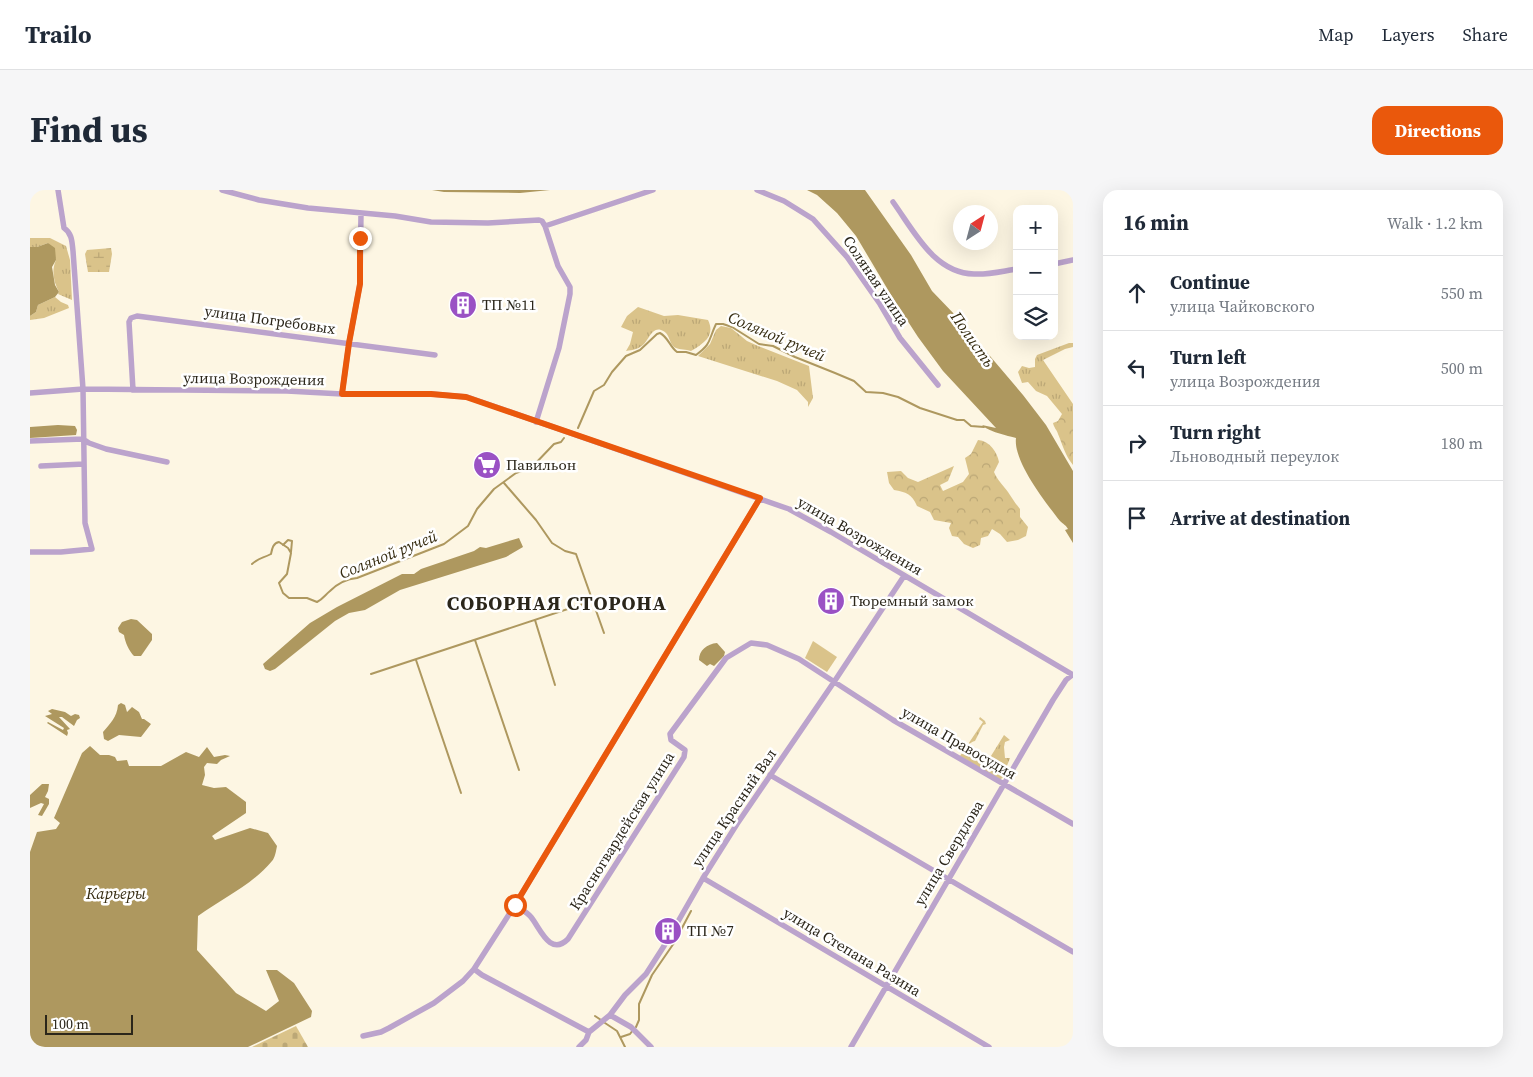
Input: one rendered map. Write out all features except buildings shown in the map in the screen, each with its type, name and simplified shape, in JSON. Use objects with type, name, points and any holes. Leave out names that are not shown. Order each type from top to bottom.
[{"type":"street","points":[[30,552],[92,549],[85,523],[83,389],[73,251],[70,235],[64,228],[58,190]]},
{"type":"street","points":[[222,190],[260,200],[308,208],[395,216],[430,222],[488,223],[542,221],[558,266],[570,287],[570,294],[559,348],[536,422]]},
{"type":"street","points":[[545,226],[653,190]]},
{"type":"street","name":"Соляная улица","points":[[757,190],[784,201],[813,218],[847,257],[880,304],[900,338],[938,385]]},
{"type":"street","points":[[893,202],[932,255],[949,268],[975,274],[1013,269]]},
{"type":"street","points":[[342,394],[360,284],[361,214]]},
{"type":"street","points":[[1058,263],[1073,260]]},
{"type":"street","name":"улица Погребовых","points":[[133,390],[129,322],[131,318],[137,316],[435,355]]},
{"type":"street","name":"улица Возрождения","points":[[30,393],[83,389],[287,391],[342,394],[452,395],[466,397],[760,498],[806,517],[1073,675]]},
{"type":"street","points":[[30,441],[83,439],[106,449],[167,462]]},
{"type":"street","points":[[42,466],[84,464]]},
{"type":"street","points":[[363,1036],[381,1032],[434,1003],[453,990],[474,969],[515,905],[760,498]]},
{"type":"street","name":"улица Красный Вал","points":[[579,1047],[586,1040],[590,1032],[610,1016],[622,999],[646,974],[703,878],[904,576]]},
{"type":"street","name":"Красногвардейская улица","points":[[515,905],[528,914],[539,931],[551,942],[559,945],[568,939],[684,757],[685,750],[672,740],[670,734],[726,658],[733,653],[751,643],[767,645],[799,660],[834,682]]},
{"type":"street","name":"улица Свердлова","points":[[851,1047],[1053,700],[1066,680],[1073,675]]},
{"type":"street","name":"улица Правосудия","points":[[834,682],[893,720],[1073,824]]},
{"type":"street","points":[[770,776],[1073,952]]},
{"type":"street","name":"улица Степана Разина","points":[[703,878],[989,1047]]},
{"type":"street","points":[[474,969],[548,1011],[590,1032]]},
{"type":"street","points":[[610,1016],[631,1027],[651,1047]]},
{"type":"green space","points":[[30,238],[50,238],[66,246],[70,260],[72,300],[58,294],[53,272],[56,260],[48,243],[37,247],[30,247]]},
{"type":"green space","points":[[111,248],[109,272],[88,272],[85,254],[87,250]]},
{"type":"green space","points":[[55,297],[68,305],[69,308],[44,318],[30,320],[30,316],[36,312],[38,305]]},
{"type":"green space","points":[[638,307],[664,316],[678,315],[708,320],[710,326],[709,335],[704,342],[691,351],[676,348],[664,331],[655,330],[640,347],[626,351],[633,332],[621,327],[627,316]]},
{"type":"green space","points":[[721,326],[731,328],[747,341],[758,346],[809,366],[813,398],[808,407],[808,402],[797,390],[777,381],[698,356],[710,344],[716,330]]},
{"type":"green space","points":[[1073,343],[1073,347],[1043,360],[1073,404],[1073,414],[1062,414],[1047,396],[1036,391],[1028,382],[1022,383],[1018,372],[1022,366],[1035,367],[1037,355]]},
{"type":"green space","points":[[1062,414],[1073,414],[1073,465],[1066,454],[1053,423],[1058,421]]},
{"type":"green space","points":[[978,440],[986,442],[997,454],[999,462],[994,472],[1020,509],[1020,517],[1028,527],[1026,536],[1007,542],[992,529],[988,536],[981,538],[980,545],[973,548],[964,544],[958,537],[952,536],[949,528],[951,523],[934,520],[930,512],[917,506],[908,494],[894,490],[889,483],[887,472],[901,471],[908,478],[918,482],[954,466],[948,481],[940,485],[943,491],[963,482],[969,474],[965,458],[971,454]]},
{"type":"green space","points":[[813,641],[837,657],[827,672],[805,658]]},
{"type":"green space","points":[[980,717],[986,724],[983,725],[975,741],[971,742],[966,752],[986,764],[1004,735],[1010,740],[1005,742],[1005,758],[1010,758],[1004,776],[1000,780],[960,756],[983,722],[979,719]]},
{"type":"green space","points":[[296,1026],[308,1047],[252,1047]]},
{"type":"water","points":[[432,190],[550,190],[520,193],[444,192]]},
{"type":"water","name":"Полисть","points":[[807,190],[865,190],[911,255],[932,291],[956,316],[1046,425],[1073,471],[1073,543],[1065,530],[1068,529],[1046,503],[1031,481],[1019,458],[1016,438],[993,431],[982,425],[996,428],[943,371],[918,337],[856,236],[837,213],[817,195]]},
{"type":"water","points":[[48,243],[55,248],[56,260],[52,267],[55,285],[59,292],[55,297],[38,305],[36,312],[30,316],[30,247],[37,247]]},
{"type":"water","points":[[75,426],[77,430],[76,435],[30,438],[30,427]]},
{"type":"water","points":[[519,538],[523,547],[506,557],[400,590],[365,610],[349,613],[335,621],[275,669],[270,671],[265,669],[263,664],[310,623],[337,607],[402,574],[414,574],[421,569],[474,551],[480,547],[486,548]]},
{"type":"water","points":[[131,619],[137,620],[152,634],[152,640],[141,656],[134,656],[130,652],[124,635],[119,632],[118,628],[122,622]]},
{"type":"water","points":[[717,643],[725,652],[724,656],[714,666],[710,664],[707,666],[699,660],[700,653],[707,646]]},
{"type":"water","points":[[121,703],[125,705],[127,712],[132,707],[139,712],[142,719],[151,724],[141,737],[119,735],[108,741],[104,739],[103,732],[113,720],[118,705]]},
{"type":"water","points":[[52,709],[65,712],[71,716],[79,715],[80,718],[74,726],[62,717],[59,717],[70,729],[67,730],[67,736],[47,723],[63,730],[64,728],[45,716],[52,714],[48,711]]},
{"type":"water","name":"Карьеры","points":[[90,746],[100,755],[115,757],[117,761],[127,760],[129,766],[161,766],[186,752],[199,757],[207,747],[214,757],[230,756],[217,764],[207,763],[204,767],[205,775],[202,785],[214,788],[226,787],[246,802],[246,813],[212,836],[215,840],[250,828],[268,833],[277,846],[273,860],[264,870],[237,891],[198,916],[197,950],[236,993],[266,1011],[279,1001],[266,970],[277,970],[294,983],[312,1011],[311,1017],[248,1047],[30,1047],[30,852],[37,832],[56,829],[60,823],[54,818],[82,753]]},
{"type":"water","points":[[42,784],[49,784],[45,797],[49,799],[49,804],[42,816],[38,815],[44,804],[41,803],[30,808],[30,795]]},
{"type":"waterway","name":"Соляной ручей","points":[[578,428],[594,391],[604,385],[626,356],[640,350],[660,333],[677,352],[696,355],[709,341],[716,324],[732,327],[759,344],[773,346],[854,381],[866,392],[883,393],[898,397],[920,408],[957,420],[964,420],[971,426],[984,427]]},
{"type":"waterway","name":"Соляной ручей","points":[[252,564],[271,554],[272,548],[279,542],[288,548],[291,553],[287,574],[279,583],[283,593],[289,598],[307,598],[317,602],[342,582],[444,544],[468,526],[477,509],[494,489],[516,473],[532,467],[554,444],[561,442],[564,438]]},
{"type":"waterway","points":[[504,483],[536,520],[552,543],[565,551],[576,554],[604,633]]},
{"type":"waterway","points":[[283,545],[288,540],[292,541],[291,552]]},
{"type":"waterway","points":[[371,674],[592,601]]},
{"type":"waterway","points":[[535,620],[555,685]]},
{"type":"waterway","points":[[475,640],[519,770]]},
{"type":"waterway","points":[[416,660],[461,793]]},
{"type":"waterway","points":[[636,1027],[639,1020],[639,1004],[652,975],[674,943],[691,911]]},
{"type":"waterway","points":[[595,1016],[601,1020]]},
{"type":"waterway","points":[[605,1023],[617,1031],[625,1047]]},
{"type":"waterway","points":[[621,1037],[630,1034],[633,1030]]},
{"type":"place","name":"ТП №11","points":[[463,305]]},
{"type":"place","name":"Павильон","points":[[487,465]]},
{"type":"place","name":"Тюремный замок","points":[[831,601]]},
{"type":"place","name":"ТП №7","points":[[668,931]]},
{"type":"district","name":"СОБОРНАЯ СТОРОНА","points":[[557,603]]},
{"type":"route","points":[[360,238],[360,284],[342,394],[431,394],[466,397],[760,498],[515,905]]}]
